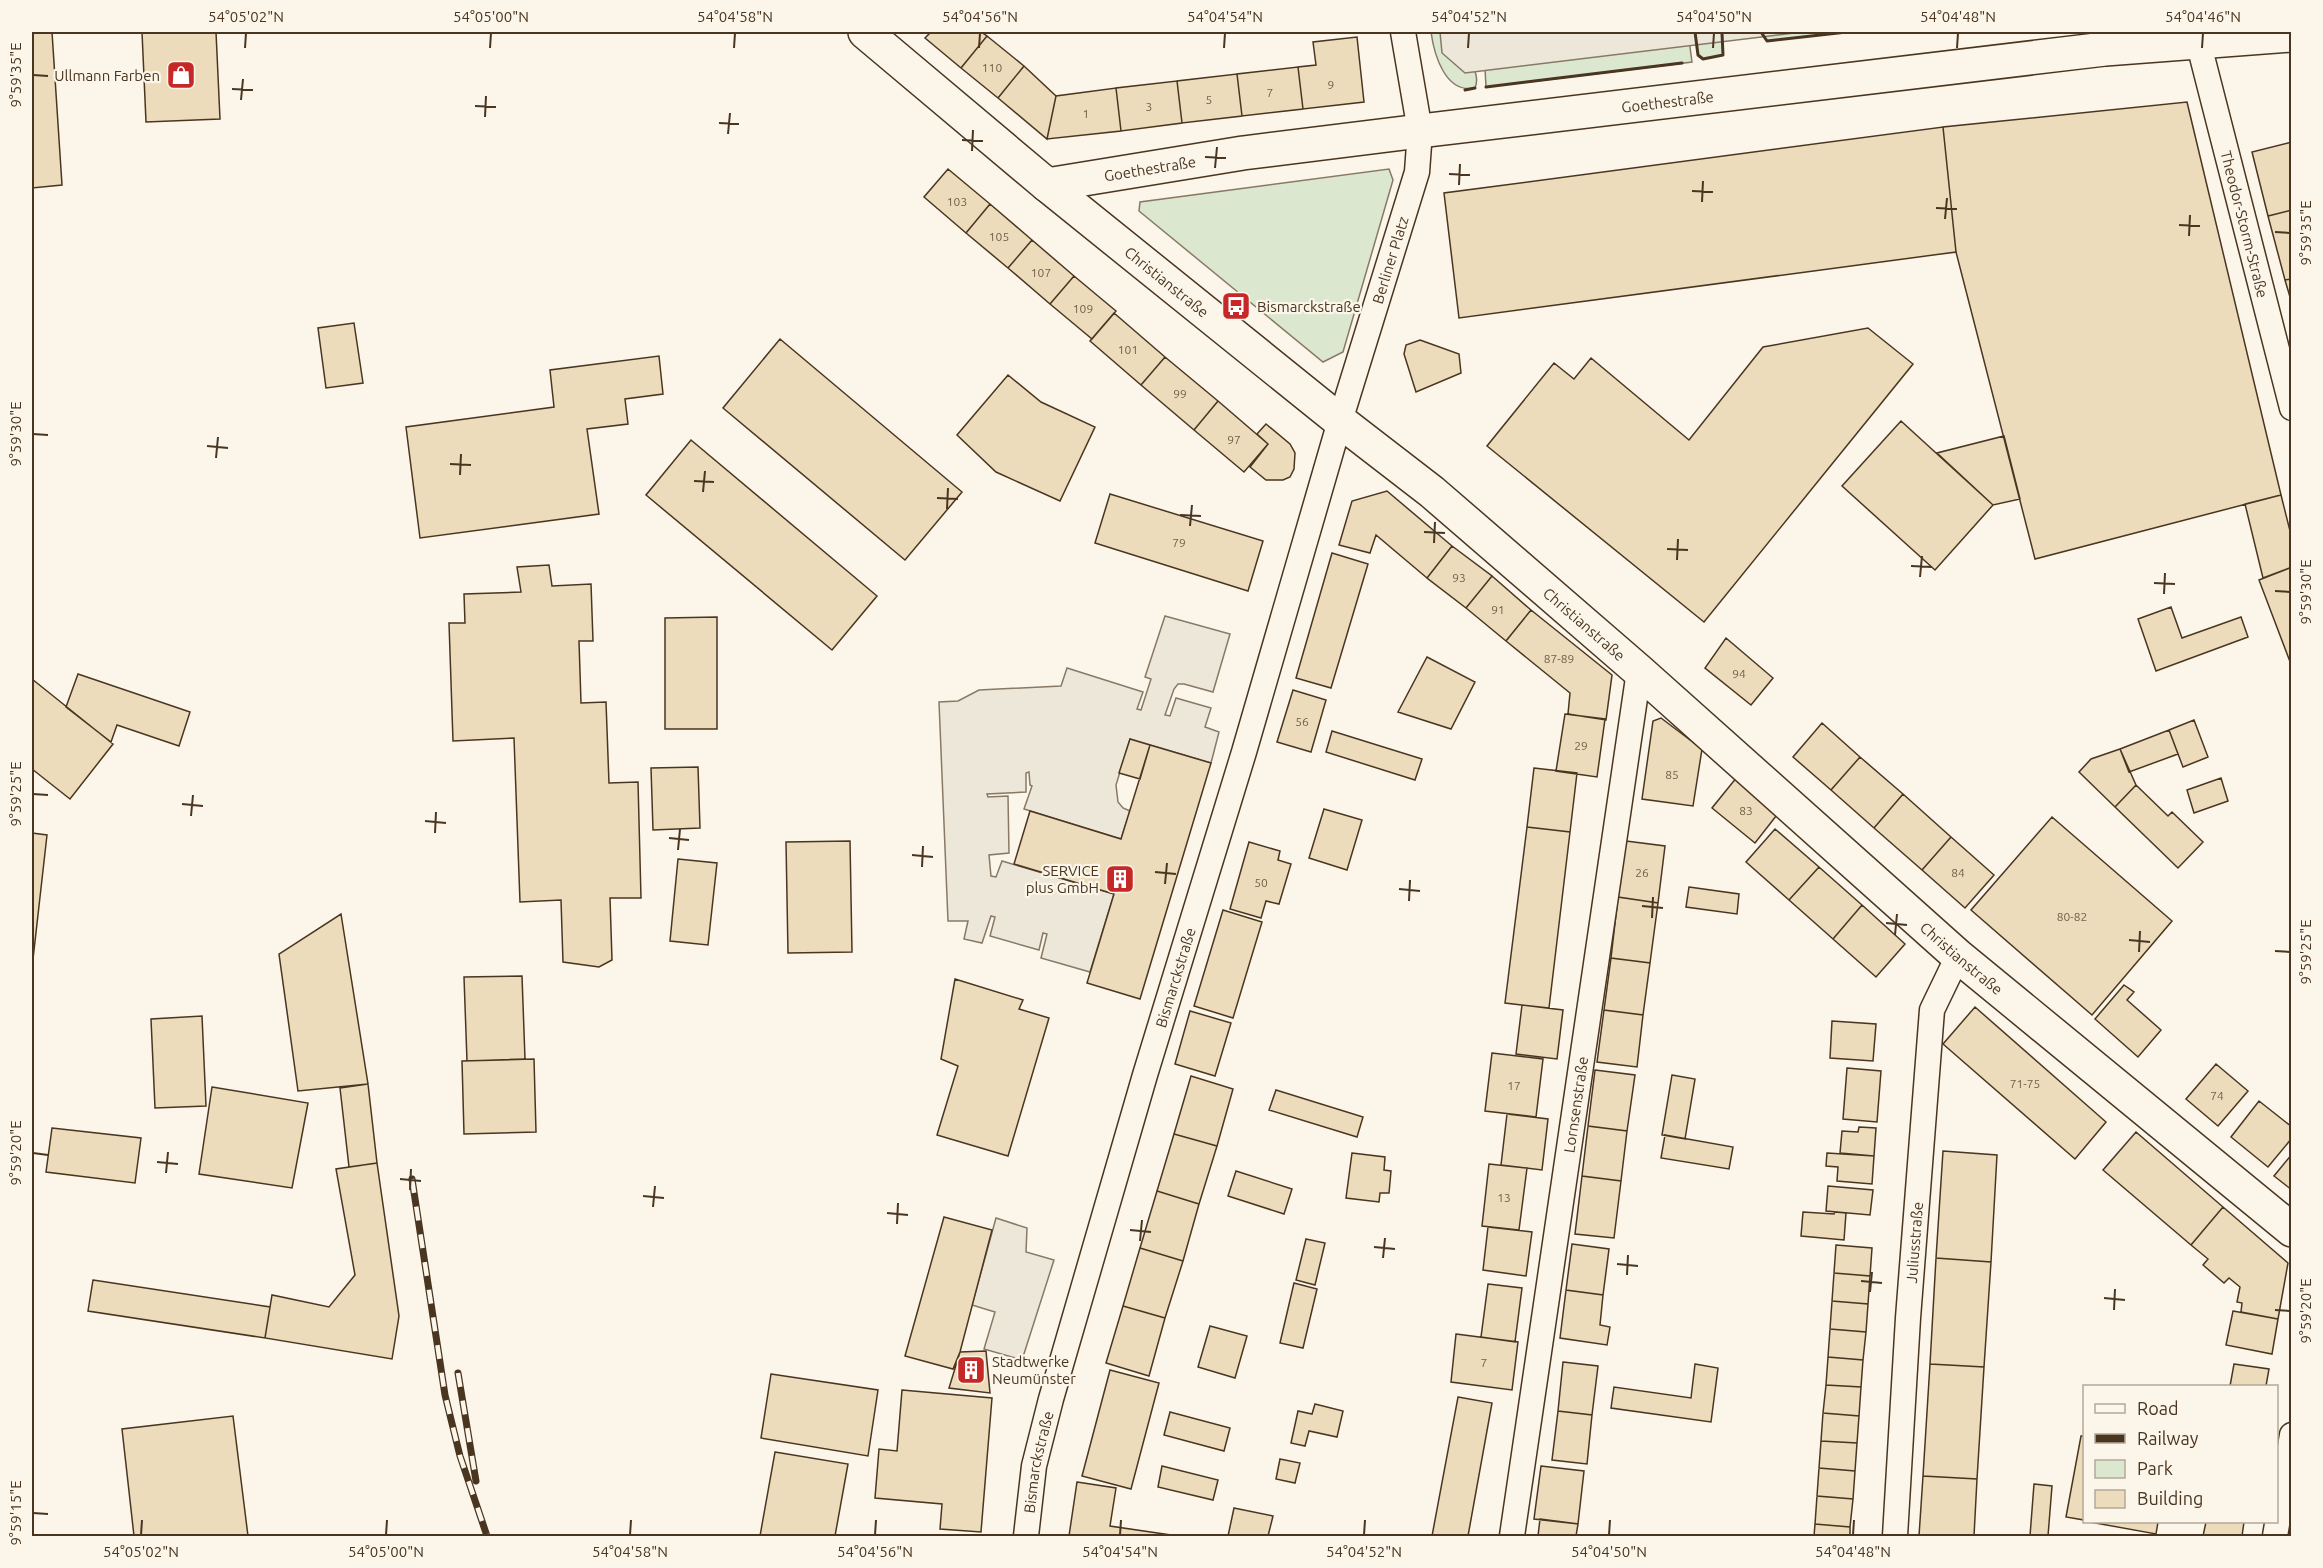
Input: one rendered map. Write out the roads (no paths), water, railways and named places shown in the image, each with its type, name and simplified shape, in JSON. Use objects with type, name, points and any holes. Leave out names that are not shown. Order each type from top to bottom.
[{"type":"street","name":"Christianstraße","points":[[865,32],[1047,185],[1340,421],[1432,492],[1639,671],[1958,956],[2292,1230]]},
{"type":"street","name":"Berliner Platz","points":[[1340,421],[1417,172],[1420,131],[1404,32]]},
{"type":"street","name":"Goethestraße","points":[[1047,185],[1243,153],[1420,131],[2082,52],[2292,35]]},
{"type":"street","name":"Theodor-Storm-Straße","points":[[2198,41],[2292,408]]},
{"type":"street","name":"Bismarckstraße","points":[[1026,1536],[1034,1466],[1050,1399],[1145,1075],[1248,741],[1340,421]]},
{"type":"street","name":"Lornsenstraße","points":[[1512,1536],[1639,671]]},
{"type":"street","name":"Juliusstraße","points":[[1895,1536],[1908,1318],[1932,1010],[1958,956]]},
{"type":"street","points":[[2278,1518],[2292,1435]]},
{"type":"railway","points":[[412,1179],[445,1395],[460,1456],[487,1536]]},
{"type":"railway","points":[[458,1373],[476,1481]]},
{"type":"place","name":"Ullmann Farben","points":[[181,75]]},
{"type":"place","name":"Bismarckstraße","points":[[1236,306]]},
{"type":"place","name":"SERVICE plus GmbH","points":[[1120,879]]},
{"type":"place","name":"Stadtwerke Neumünster","points":[[971,1370]]}]
